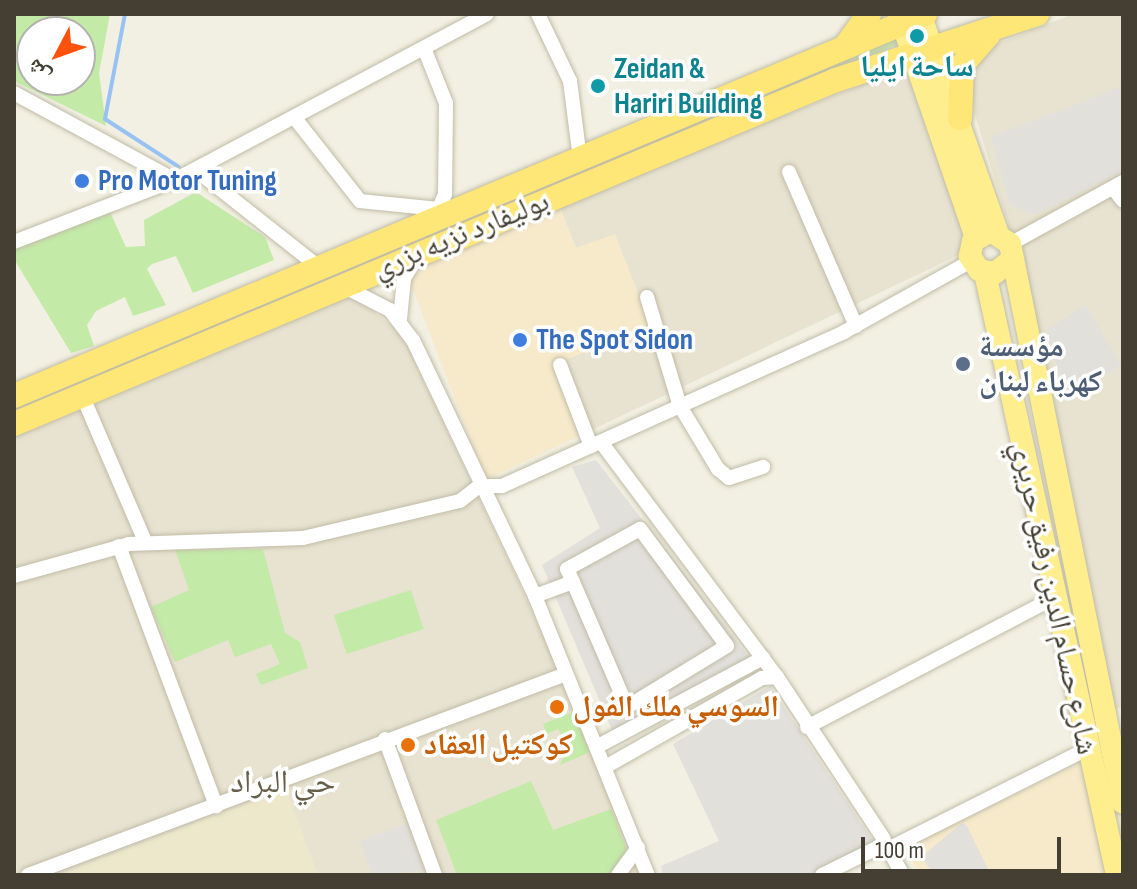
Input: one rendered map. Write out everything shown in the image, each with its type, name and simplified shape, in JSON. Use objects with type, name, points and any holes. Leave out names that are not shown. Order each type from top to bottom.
[{"type":"highway","points":[[837,54],[869,14]]},
{"type":"highway","name":"بوليفارد نزيه بزري","points":[[14,424],[421,251],[922,52],[992,32],[1037,14]]},
{"type":"highway","name":"بوليفارد نزيه بزري","points":[[14,396],[435,217],[837,54],[913,17]]},
{"type":"highway","points":[[960,118],[962,65],[992,32]]},
{"type":"main road","name":"شارع حسام الدين رفيق حريري","points":[[913,17],[922,52],[998,244]]},
{"type":"main road","name":"شارع حسام الدين رفيق حريري","points":[[922,52],[960,118],[998,244],[1114,724],[1123,803]]},
{"type":"main road","points":[[978,267],[998,244]]},
{"type":"main road","points":[[978,267],[998,244]]},
{"type":"main road","name":"شارع حسام الدين رفيق حريري","points":[[978,267],[1039,526],[1085,750],[1117,875]]},
{"type":"main road","points":[[1039,526],[1062,516]]},
{"type":"street","points":[[14,242],[196,170],[487,14]]},
{"type":"street","points":[[538,14],[570,81],[580,159]]},
{"type":"street","points":[[294,117],[360,201],[435,217],[445,97],[424,48]]},
{"type":"street","points":[[14,93],[175,180]]},
{"type":"street","points":[[196,170],[320,268]]},
{"type":"street","points":[[789,172],[856,326]]},
{"type":"street","points":[[998,244],[1118,185],[1123,201]]},
{"type":"street","points":[[421,251],[404,278],[400,319],[535,596],[566,674],[600,745],[648,875]]},
{"type":"street","points":[[14,576],[145,541],[303,538],[460,501],[479,486],[502,486],[856,326],[978,267]]},
{"type":"street","points":[[341,285],[400,319]]},
{"type":"street","points":[[647,297],[680,406],[723,475],[763,467]]},
{"type":"street","points":[[560,365],[596,444],[777,677],[903,875]]},
{"type":"street","points":[[82,395],[145,541]]},
{"type":"street","points":[[640,529],[727,646],[627,707],[573,582],[567,569],[640,529]]},
{"type":"street","points":[[119,546],[216,806]]},
{"type":"street","points":[[535,596],[573,582]]},
{"type":"street","points":[[807,727],[1052,599]]},
{"type":"street","points":[[600,745],[763,658]]},
{"type":"street","points":[[28,875],[216,806],[385,739],[566,674]]},
{"type":"street","points":[[607,766],[762,678],[777,677]]},
{"type":"street","points":[[385,739],[435,875]]},
{"type":"street","points":[[822,875],[1085,750]]},
{"type":"street","points":[[618,875],[638,847]]},
{"type":"street","points":[[836,875],[859,855]]},
{"type":"shaded area","points":[[1073,14],[1123,14],[1123,707],[1112,710],[1034,310],[968,91],[973,66],[989,47]]},
{"type":"shaded area","points":[[907,67],[967,228],[957,256],[579,436],[554,365],[614,235],[576,248],[559,205]]},
{"type":"shaded area","points":[[1123,86],[1123,171],[1035,215],[1010,205],[991,137]]},
{"type":"shaded area","name":"The Spot Sidon","points":[[559,205],[576,248],[615,234],[651,326],[555,364],[579,436],[486,480],[410,282],[427,262]]},
{"type":"shaded area","points":[[350,293],[401,333],[566,683],[627,824],[640,875],[14,875],[14,429]]},
{"type":"shaded area","points":[[1086,305],[1121,365],[1074,394],[1062,391],[1047,329]]},
{"type":"shaded area","points":[[596,460],[753,662],[615,737],[542,565],[600,528],[572,467]]},
{"type":"shaded area","points":[[770,686],[873,841],[816,875],[663,875],[661,866],[719,841],[673,744]]},
{"type":"shaded area","points":[[1121,743],[1123,875],[919,875],[909,855],[916,843]]},
{"type":"shaded area","points":[[286,789],[318,875],[59,875]]},
{"type":"shaded area","points":[[962,823],[967,826],[991,875],[935,875],[921,857]]},
{"type":"shaded area","points":[[407,824],[425,870],[372,875],[360,841]]},
{"type":"green space","points":[[14,14],[110,14],[99,73],[106,126],[45,96],[96,96],[96,16],[16,16],[16,82]]},
{"type":"green space","points":[[897,34],[898,44],[708,127],[14,415],[14,403]]},
{"type":"green space","points":[[196,192],[265,237],[274,260],[193,293],[176,256],[152,264],[147,269],[166,305],[133,316],[125,297],[96,311],[87,325],[94,346],[71,353],[14,259],[14,245],[109,210],[126,247],[145,246],[144,220]]},
{"type":"green space","points":[[263,549],[285,633],[300,642],[308,668],[261,685],[256,674],[280,664],[271,644],[235,657],[228,640],[175,662],[151,607],[189,590],[175,550]]},
{"type":"green space","points":[[411,590],[424,629],[347,654],[334,615]]},
{"type":"green space","points":[[573,712],[590,752],[560,765],[568,747],[558,729],[547,734],[543,724]]},
{"type":"green space","points":[[531,781],[553,830],[611,809],[628,853],[613,875],[457,875],[436,820]]},
{"type":"waterway","points":[[125,14],[105,119],[179,167]]},
{"type":"place","name":"ساحة ايليا","points":[[917,36]]},
{"type":"place","name":"Zeidan & Hariri Building","points":[[598,86]]},
{"type":"place","name":"Pro Motor Tuning","points":[[82,181]]},
{"type":"place","name":"The Spot Sidon","points":[[520,340]]},
{"type":"place","name":"مؤسسة كهرباء لبنان","points":[[963,364]]},
{"type":"place","name":"السوسي ملك الفول","points":[[557,707]]},
{"type":"place","name":"كوكتيل العقاد","points":[[408,745]]},
{"type":"district","name":"حي البراد","points":[[283,783]]}]
